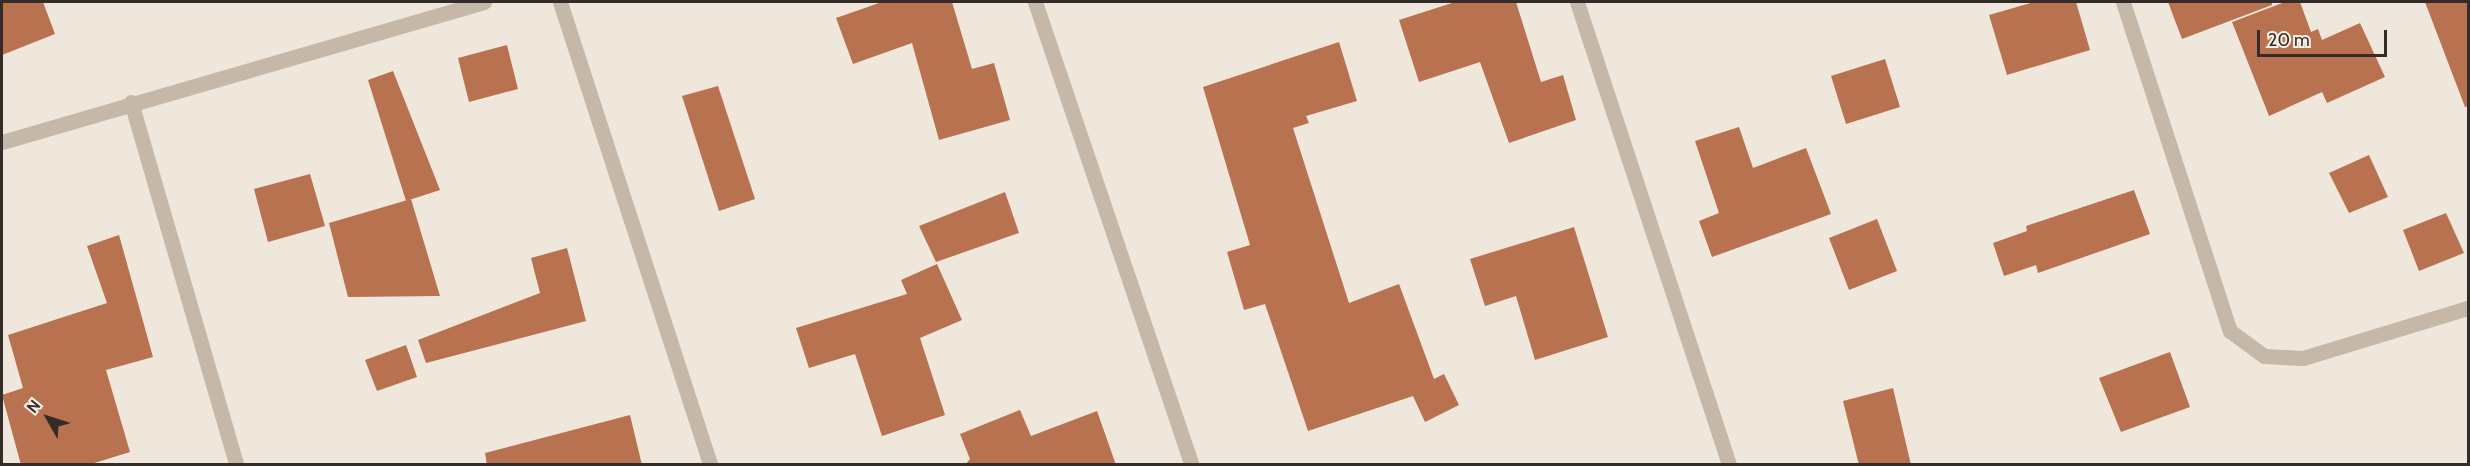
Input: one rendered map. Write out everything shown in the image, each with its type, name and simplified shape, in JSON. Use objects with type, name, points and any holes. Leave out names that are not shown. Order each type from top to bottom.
[{"type":"street","points":[[2,142],[131,102],[484,2]]},
{"type":"street","points":[[560,2],[710,465]]},
{"type":"street","points":[[1035,2],[1191,465]]},
{"type":"street","points":[[1577,2],[1729,465]]},
{"type":"street","points":[[2123,2],[2230,331],[2264,356],[2303,358],[2469,308]]},
{"type":"street","points":[[131,102],[236,465]]},
{"type":"building","points":[[2,2],[43,2],[55,34],[2,55]]},
{"type":"building","points":[[882,2],[952,2],[972,69],[994,63],[1010,120],[939,140],[912,43],[853,64],[836,18]]},
{"type":"building","points":[[1455,2],[1516,2],[1541,82],[1563,75],[1576,120],[1509,143],[1480,62],[1419,82],[1399,20]]},
{"type":"building","points":[[2034,2],[2076,2],[2090,50],[2007,75],[1989,15]]},
{"type":"building","points":[[2168,2],[2272,2],[2272,5],[2182,39]]},
{"type":"building","points":[[2285,2],[2300,2],[2311,32],[2318,29],[2322,40],[2360,23],[2385,77],[2327,103],[2322,92],[2269,116],[2232,22]]},
{"type":"building","points":[[2425,2],[2469,2],[2469,106],[2465,107]]},
{"type":"building","points":[[1339,42],[1357,101],[1306,116],[1309,123],[1293,128],[1349,303],[1399,284],[1434,379],[1444,374],[1459,405],[1425,422],[1413,396],[1308,431],[1265,304],[1244,310],[1227,252],[1250,245],[1203,87]]},
{"type":"building","points":[[507,45],[518,89],[469,102],[458,58]]},
{"type":"building","points":[[1885,59],[1900,107],[1846,124],[1831,76]]},
{"type":"building","points":[[393,71],[440,190],[406,201],[368,80]]},
{"type":"building","points":[[718,86],[755,199],[719,211],[682,96]]},
{"type":"building","points":[[1739,127],[1753,168],[1806,148],[1831,214],[1712,257],[1699,221],[1719,213],[1695,141]]},
{"type":"building","points":[[2369,155],[2388,197],[2349,213],[2329,173]]},
{"type":"building","points":[[310,174],[325,226],[268,242],[254,189]]},
{"type":"building","points":[[2134,190],[2150,234],[2038,273],[2036,265],[2004,276],[1993,243],[2027,231],[2026,226]]},
{"type":"building","points":[[1005,192],[1019,233],[936,262],[919,226]]},
{"type":"building","points":[[411,199],[440,296],[348,297],[329,223]]},
{"type":"building","points":[[2446,213],[2464,253],[2419,271],[2403,230]]},
{"type":"building","points":[[1877,219],[1897,271],[1849,290],[1829,238]]},
{"type":"building","points":[[1574,227],[1608,337],[1535,360],[1516,296],[1485,306],[1470,259]]},
{"type":"building","points":[[119,235],[153,357],[106,370],[130,452],[88,465],[21,465],[2,395],[23,388],[8,335],[107,303],[87,246]]},
{"type":"building","points":[[567,248],[586,321],[426,363],[418,340],[540,293],[531,258]]},
{"type":"building","points":[[937,264],[962,320],[920,338],[945,415],[882,436],[855,354],[809,368],[796,328],[907,294],[901,280]]},
{"type":"building","points":[[406,345],[417,377],[377,391],[365,360]]},
{"type":"building","points":[[2170,352],[2190,407],[2121,432],[2099,378]]},
{"type":"building","points":[[1893,388],[1911,465],[1859,465],[1843,401]]},
{"type":"building","points":[[1020,410],[1031,436],[1097,411],[1116,465],[965,465],[970,459],[960,434]]},
{"type":"building","points":[[630,415],[642,465],[487,465],[485,453]]}]
